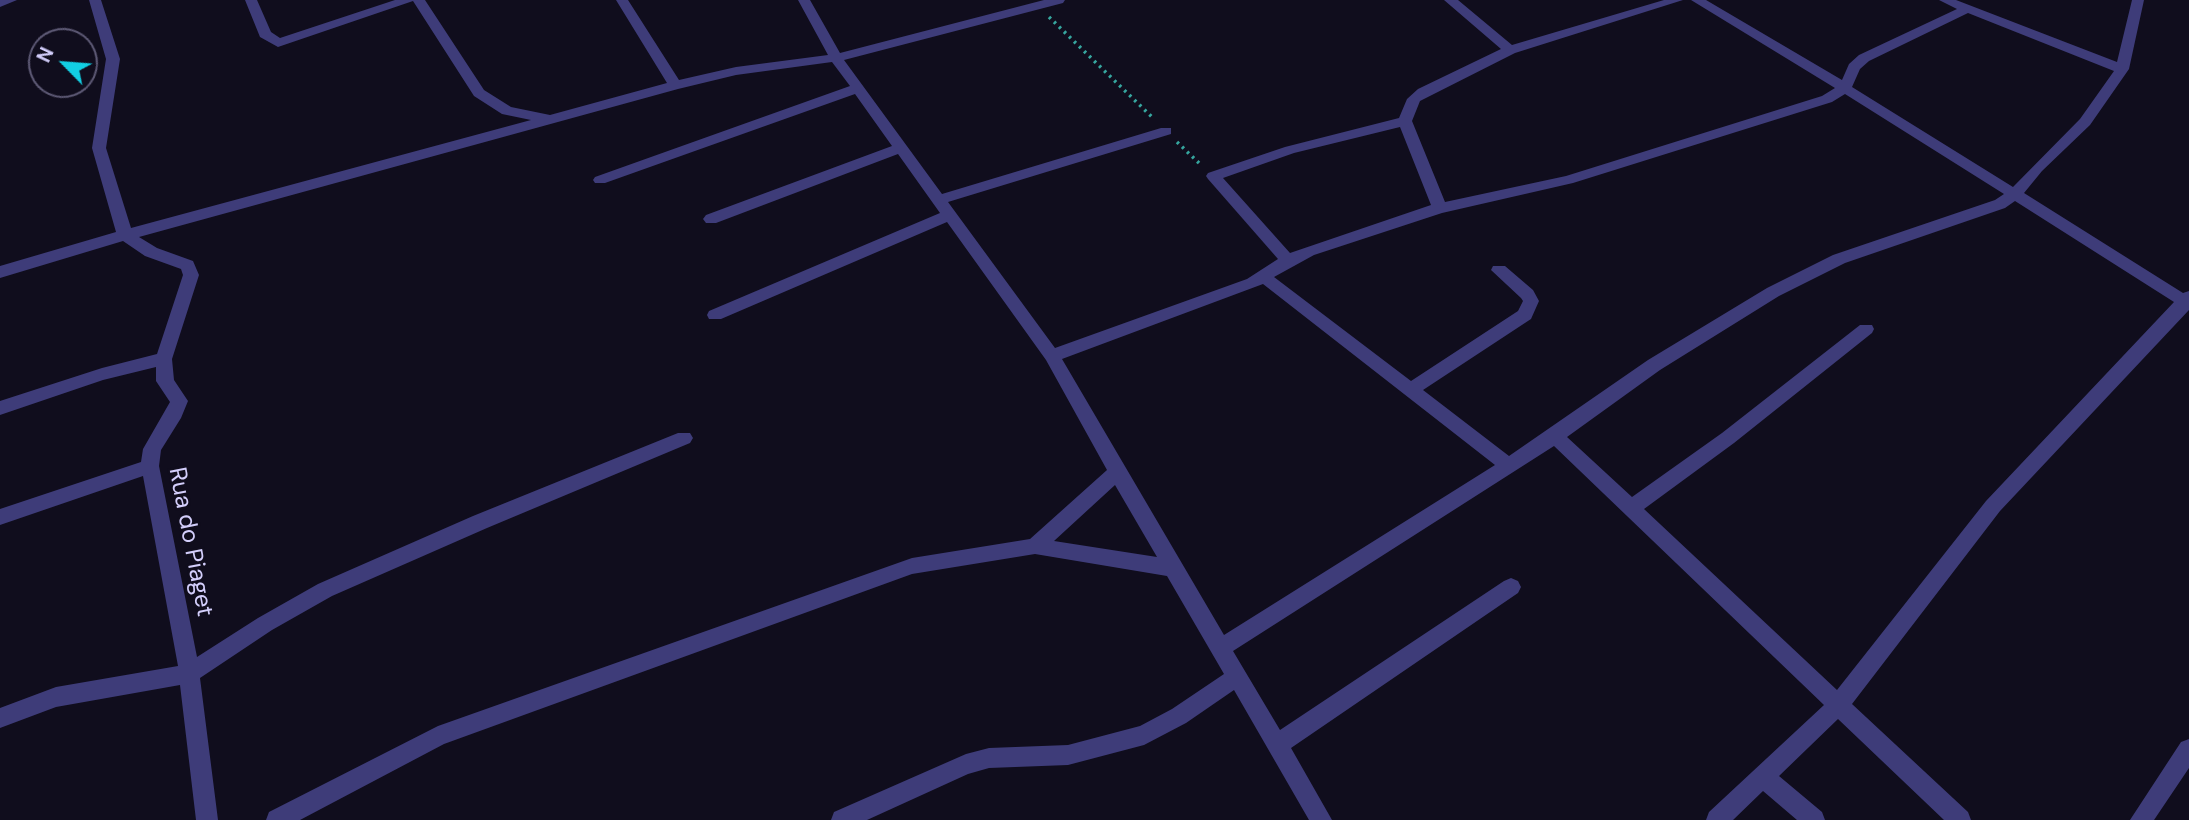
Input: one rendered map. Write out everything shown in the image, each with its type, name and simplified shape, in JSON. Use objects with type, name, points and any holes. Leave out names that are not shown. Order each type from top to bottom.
[{"type":"street","points":[[0,3],[11,0]]},
{"type":"street","points":[[0,408],[91,377],[164,359],[191,275],[187,265],[151,252],[125,235],[99,148],[113,59],[95,0]]},
{"type":"street","points":[[251,0],[265,34],[278,43],[408,0]]},
{"type":"street","points":[[419,0],[479,93],[507,111],[553,120]]},
{"type":"street","points":[[622,0],[675,85]]},
{"type":"street","points":[[804,0],[836,58],[1052,356],[1116,472],[1321,820]]},
{"type":"street","points":[[999,0],[1009,14]]},
{"type":"street","points":[[0,272],[125,235],[675,85],[736,71],[836,58],[1059,0]]},
{"type":"street","points":[[1450,0],[1510,50]]},
{"type":"street","points":[[1440,208],[1405,121],[1414,99],[1423,92],[1510,50],[1677,0]]},
{"type":"street","points":[[1697,0],[1845,88],[2188,301],[1993,506],[1839,705],[1717,820]]},
{"type":"street","points":[[1945,0],[2122,69]]},
{"type":"street","points":[[1219,649],[1555,436],[1654,365],[1773,292],[1839,259],[2000,204],[2015,194],[2037,168],[2085,122],[2122,69],[2138,0]]},
{"type":"street","points":[[1052,356],[1265,278],[1288,260],[1440,208],[1567,180],[1827,99],[1845,88],[1854,67],[1864,58],[1966,9]]},
{"type":"street","points":[[600,180],[858,88]]},
{"type":"street","points":[[1288,260],[1213,176],[1290,150],[1405,121]]},
{"type":"street","points":[[939,200],[1166,131]]},
{"type":"street","points":[[711,219],[901,148]]},
{"type":"street","points":[[715,315],[949,215]]},
{"type":"street","points":[[1412,389],[1525,315],[1531,302],[1527,294],[1499,270]]},
{"type":"street","points":[[1265,278],[1508,465]]},
{"type":"street","points":[[1631,508],[1728,438],[1866,329]]},
{"type":"street","name":"Rua do Piaget","points":[[164,359],[165,380],[179,401],[175,413],[152,449],[149,466],[189,674],[207,820]]},
{"type":"street","points":[[1555,436],[1960,820]]},
{"type":"street","points":[[0,718],[56,697],[189,674],[265,624],[325,590],[480,522],[684,438]]},
{"type":"street","points":[[0,517],[149,466]]},
{"type":"street","points":[[1035,546],[1116,472]]},
{"type":"street","points":[[277,820],[438,736],[912,566],[1035,546],[1172,568]]},
{"type":"street","points":[[1278,744],[1511,587]]},
{"type":"street","points":[[842,820],[966,764],[989,758],[1068,755],[1144,735],[1236,677]]},
{"type":"street","points":[[2141,820],[2189,749]]},
{"type":"street","points":[[1764,778],[1814,820]]},
{"type":"path","points":[[1039,6],[1213,176]]}]
